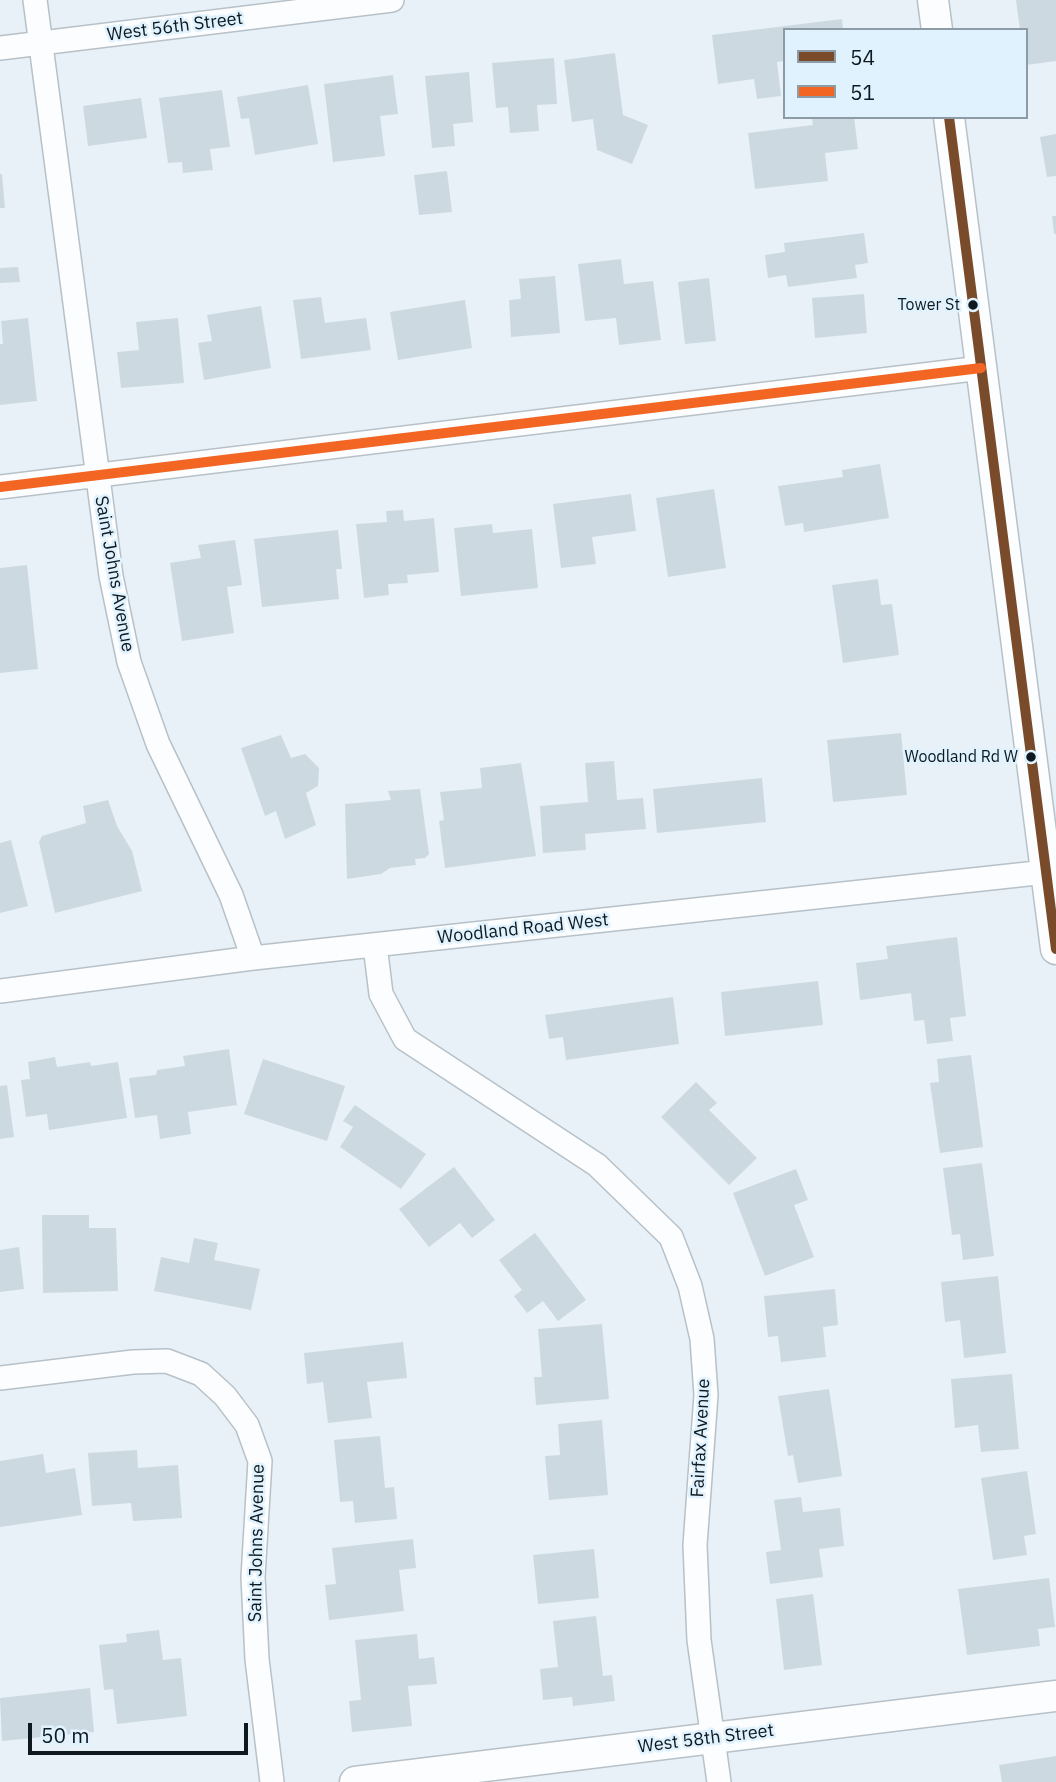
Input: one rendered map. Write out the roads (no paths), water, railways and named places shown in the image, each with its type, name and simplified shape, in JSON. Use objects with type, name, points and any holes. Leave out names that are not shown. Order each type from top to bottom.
[{"type":"street","name":"Saint Johns Avenue","points":[[36,0],[111,576],[129,662],[158,744],[231,895],[253,958]]},
{"type":"street","name":"West 56th Street","points":[[0,48],[392,0]]},
{"type":"street","points":[[933,0],[937,28]]},
{"type":"street","points":[[948,119],[1055,941]]},
{"type":"street","points":[[0,487],[981,368]]},
{"type":"street","name":"Woodland Road West","points":[[0,991],[253,958],[1046,872]]},
{"type":"street","name":"Fairfax Avenue","points":[[375,945],[381,994],[405,1039],[597,1165],[671,1237],[690,1286],[702,1339],[706,1395],[695,1545],[699,1640],[719,1782]]},
{"type":"street","name":"Saint Johns Avenue","points":[[0,1378],[133,1362],[167,1361],[201,1374],[225,1396],[247,1425],[260,1461],[253,1577],[257,1659],[272,1782]]},
{"type":"street","name":"West 58th Street","points":[[355,1782],[1056,1696]]},
{"type":"place","name":"Tower St","points":[[973,305]]},
{"type":"place","name":"Woodland Rd W","points":[[1031,757]]}]
